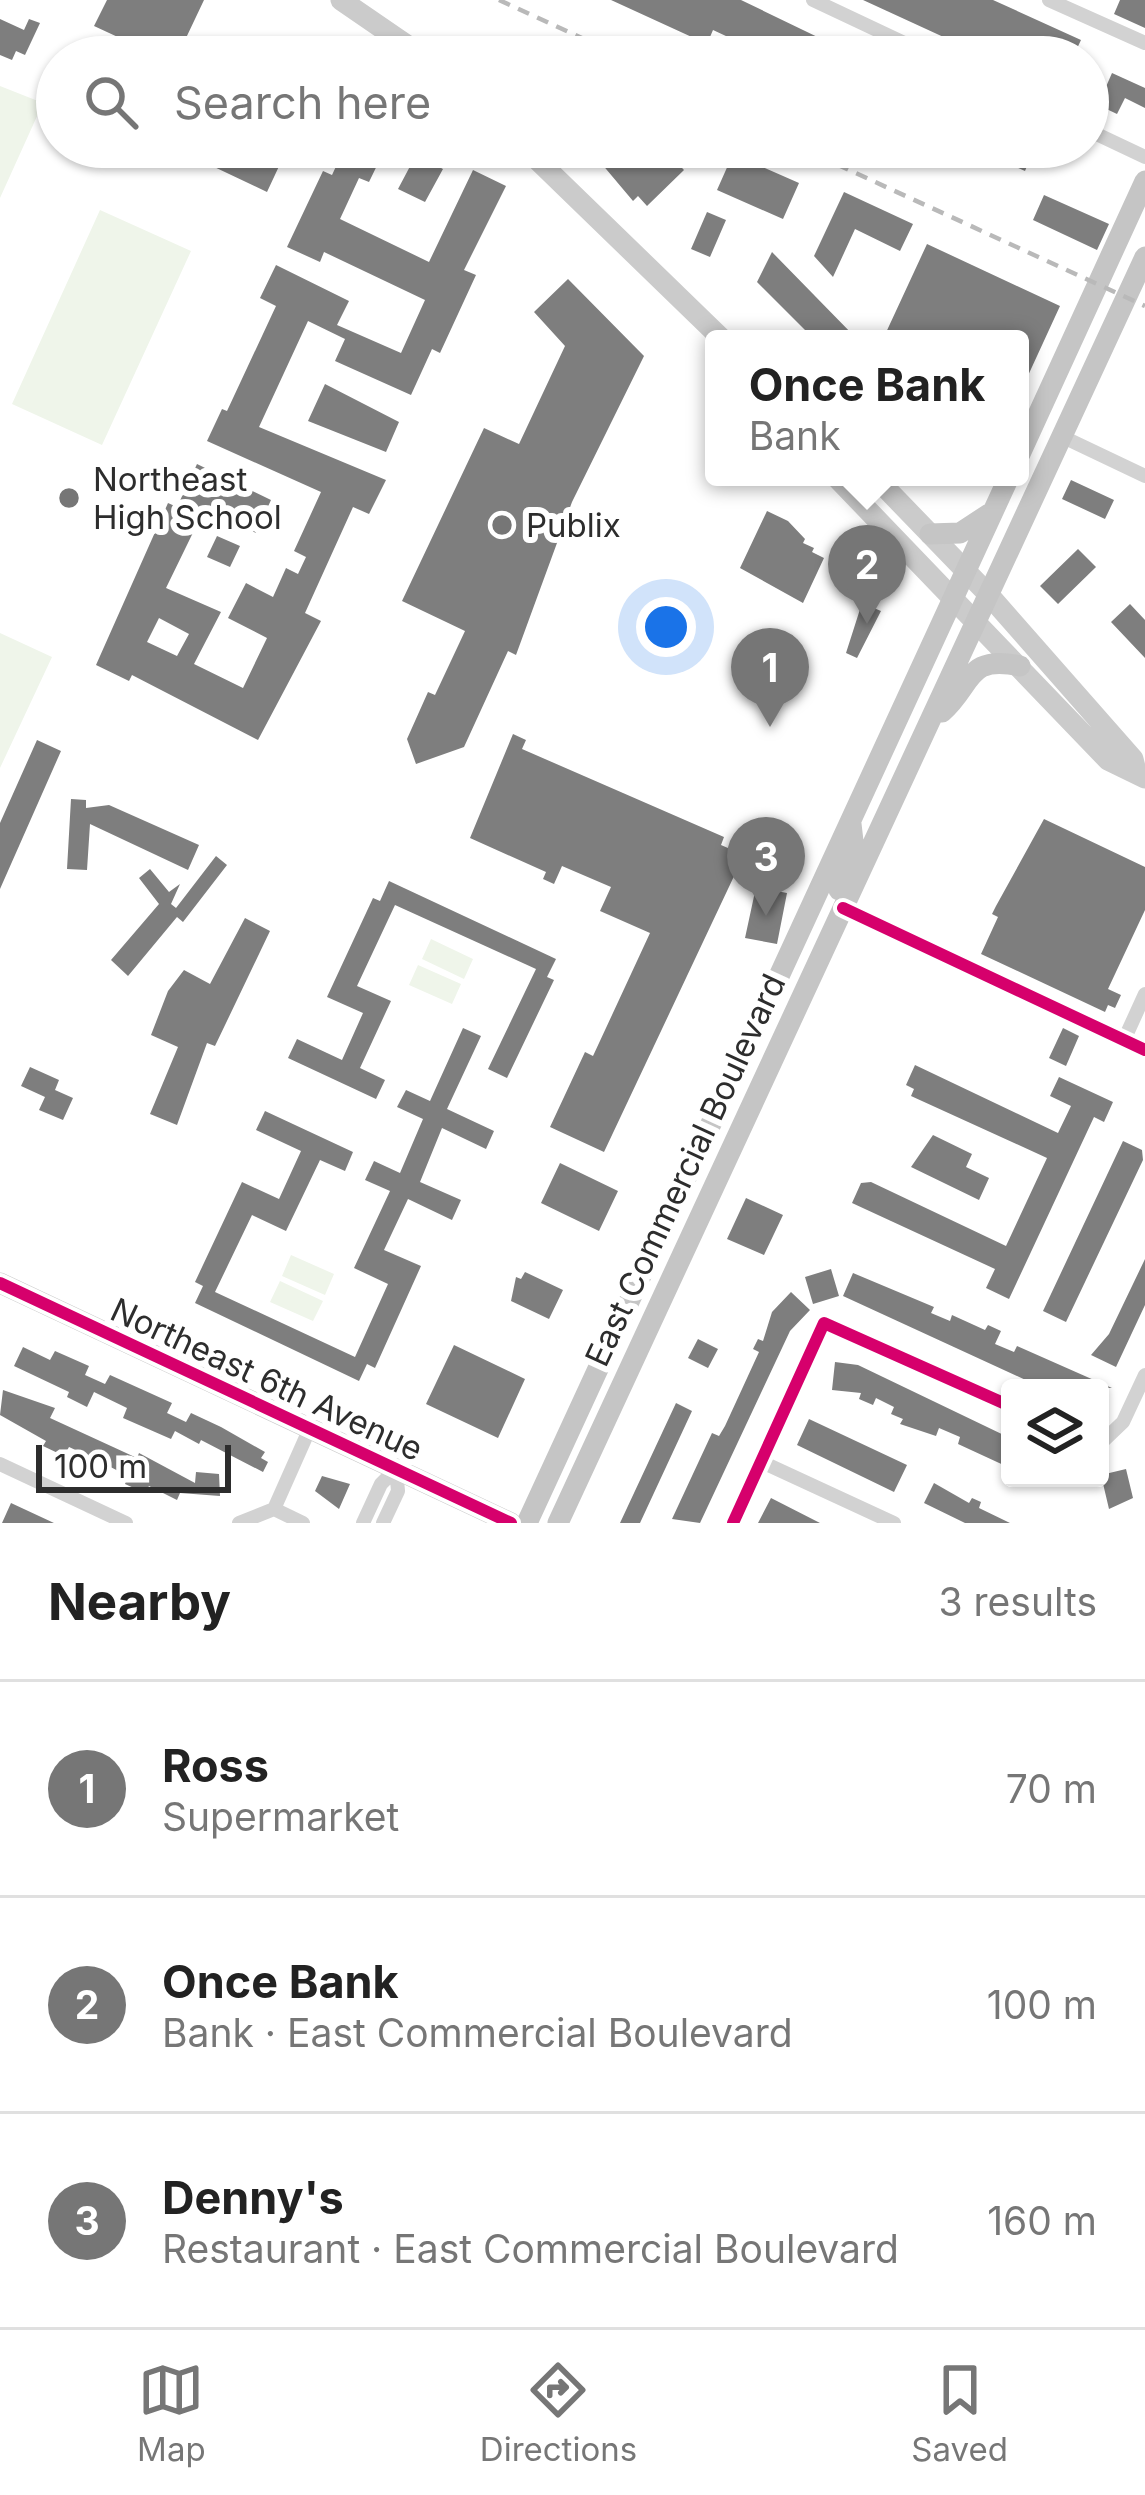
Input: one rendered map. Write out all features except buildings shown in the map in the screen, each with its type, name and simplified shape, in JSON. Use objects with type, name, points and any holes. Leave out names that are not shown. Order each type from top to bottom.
[{"type":"main road","points":[[341,0],[393,36]]},
{"type":"main road","points":[[546,168],[713,330]]},
{"type":"main road","points":[[1029,434],[1145,181]]},
{"type":"main road","name":"East Commercial Boulevard","points":[[558,1523],[1145,256]]},
{"type":"main road","points":[[845,486],[1108,760],[1140,775]]},
{"type":"main road","points":[[884,486],[988,594],[1133,759],[1140,775]]},
{"type":"main road","name":"East Commercial Boulevard","points":[[527,1523],[1005,486]]},
{"type":"main road","points":[[930,534],[974,527],[994,509]]},
{"type":"main road","points":[[931,717],[946,710],[975,669],[1003,662],[1020,666]]},
{"type":"main road","points":[[843,908],[840,880],[855,842],[850,822]]},
{"type":"main road","points":[[795,1012],[793,993],[822,924],[819,889]]},
{"type":"main road","points":[[721,1171],[716,1153],[759,1052],[758,1021]]},
{"type":"main road","points":[[653,1318],[656,1290],[699,1190],[694,1160]]},
{"type":"main road","name":"Northeast 6th Avenue","points":[[0,1283],[512,1523]]},
{"type":"street","points":[[813,0],[889,36]]},
{"type":"street","points":[[1049,0],[1145,43]]},
{"type":"street","points":[[1109,140],[1145,157]]},
{"type":"street","points":[[1061,436],[1145,476]]},
{"type":"street","points":[[843,908],[1145,1050]]},
{"type":"street","points":[[1124,1040],[1145,994]]},
{"type":"street","points":[[733,1523],[824,1324],[1001,1402]]},
{"type":"street","points":[[1109,1436],[1123,1422],[1145,1376]]},
{"type":"street","points":[[239,1523],[274,1509],[310,1429]]},
{"type":"street","points":[[762,1462],[894,1523]]},
{"type":"street","points":[[0,1464],[126,1523]]},
{"type":"street","points":[[363,1523],[381,1484],[397,1469]]},
{"type":"street","points":[[383,1523],[398,1491],[397,1469]]},
{"type":"street","points":[[274,1509],[303,1523]]},
{"type":"shaded area","points":[[0,86],[36,100],[36,118],[0,198]]},
{"type":"shaded area","points":[[100,210],[191,251],[102,445],[12,404]]},
{"type":"shaded area","points":[[0,633],[52,657],[0,768]]},
{"type":"shaded area","points":[[431,939],[473,959],[464,979],[422,959]]},
{"type":"shaded area","points":[[418,965],[461,984],[452,1004],[409,985]]},
{"type":"shaded area","points":[[291,1255],[334,1274],[325,1295],[282,1276]]},
{"type":"shaded area","points":[[280,1281],[323,1301],[313,1321],[270,1302]]},
{"type":"railway","points":[[499,0],[577,36]]},
{"type":"railway","points":[[845,168],[1145,306]]},
{"type":"cycle path","points":[[843,908],[1145,1050]]},
{"type":"cycle path","points":[[0,1283],[511,1523]]},
{"type":"cycle path","points":[[733,1523],[824,1323],[1001,1402]]},
{"type":"place","name":"Northeast High School","points":[[69,498]]},
{"type":"place","name":"Publix","points":[[502,525]]},
{"type":"place","name":"Once Bank","points":[[867,624]]},
{"type":"place","name":"Ross","points":[[770,727]]},
{"type":"place","name":"Denny's","points":[[766,916]]}]
